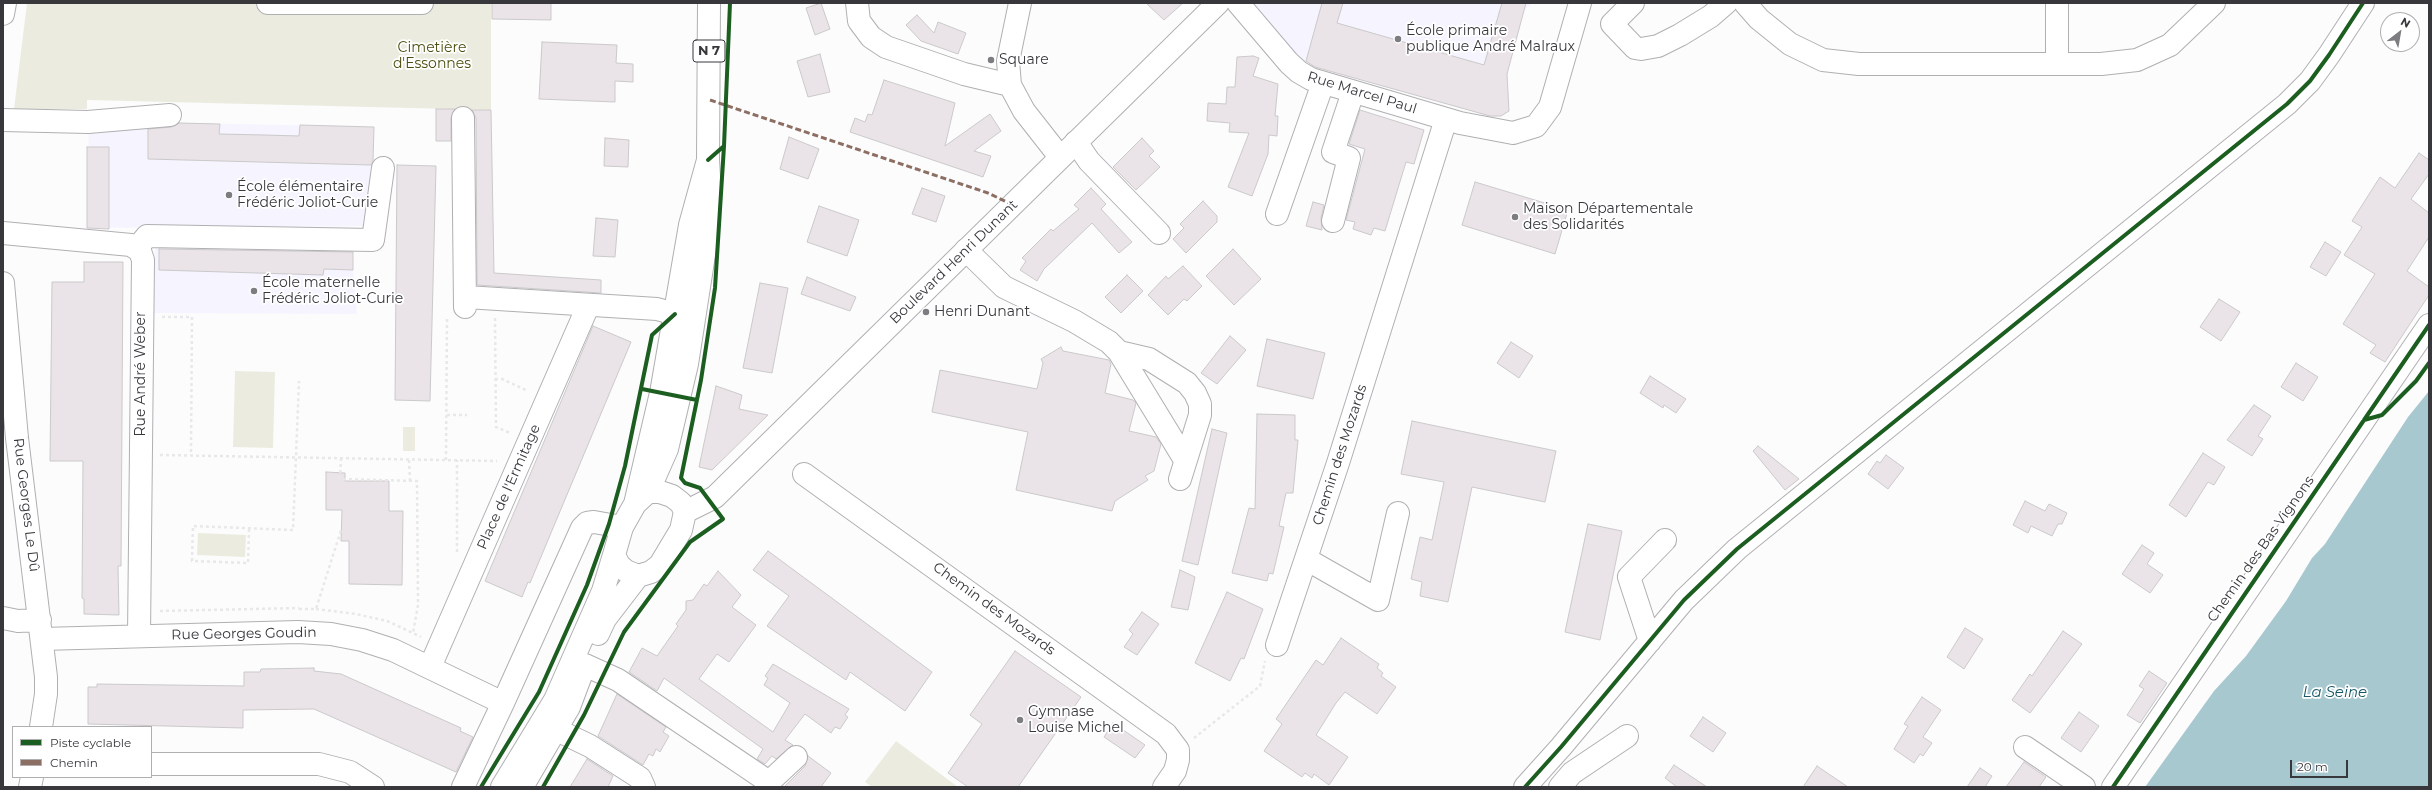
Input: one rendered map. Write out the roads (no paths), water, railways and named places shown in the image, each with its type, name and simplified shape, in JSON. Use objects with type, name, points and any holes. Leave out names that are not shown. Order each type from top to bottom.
[{"type":"street","points":[[3,14],[5,3]]},
{"type":"street","points":[[268,3],[422,3]]},
{"type":"street","name":"N 7","points":[[502,787],[561,687],[603,591],[622,527],[642,498],[667,449],[687,364],[708,229],[710,194],[708,160],[709,3]]},
{"type":"street","points":[[857,3],[859,21],[871,37],[886,47],[964,74],[1010,85]]},
{"type":"street","points":[[1020,3],[1008,61],[1010,85],[1024,112],[1060,157]]},
{"type":"street","name":"Boulevard Henri Dunant","points":[[685,512],[715,497],[1218,3]]},
{"type":"street","name":"Rue Marcel Paul","points":[[1238,3],[1299,72],[1323,83],[1446,120],[1513,133],[1536,126],[1544,118],[1556,92],[1580,3]]},
{"type":"street","points":[[1633,3],[1612,24],[1635,48],[1641,49],[1658,46],[1680,35],[1711,16],[1726,3]]},
{"type":"street","points":[[1745,3],[1759,19],[1790,44],[1823,60],[1859,64],[2101,64],[2138,60],[2170,45],[2214,3]]},
{"type":"street","points":[[2057,3],[2057,64]]},
{"type":"street","points":[[1525,787],[1562,747],[1684,600],[1737,549],[2287,104],[2310,81],[2363,3]]},
{"type":"street","points":[[1277,214],[1323,83]]},
{"type":"street","points":[[1333,221],[1349,158],[1333,152],[1353,92]]},
{"type":"street","points":[[3,120],[88,122],[170,115]]},
{"type":"street","points":[[463,118],[466,302],[495,300],[552,308],[588,306],[656,309],[675,314],[687,364]]},
{"type":"street","name":"Chemin des Mozards","points":[[1277,645],[1306,559],[1446,120]]},
{"type":"street","points":[[1076,142],[1089,161],[1159,233]]},
{"type":"street","name":"N 7","points":[[642,498],[690,225],[708,160]]},
{"type":"street","points":[[3,232],[131,245],[137,248],[147,236],[373,240],[384,168]]},
{"type":"street","name":"Rue André Weber","points":[[137,248],[143,260],[141,316],[139,636]]},
{"type":"street","points":[[966,250],[1004,287],[1074,321],[1109,342],[1119,352],[1182,470],[1200,415],[1200,404],[1195,393],[1187,383],[1149,359],[1119,352]]},
{"type":"street","name":"Rue Georges Le Dû","points":[[3,283],[17,438],[41,629],[46,694],[41,726]]},
{"type":"street","name":"Place de l'Ermitage","points":[[430,667],[440,646],[458,620],[476,562],[588,306]]},
{"type":"street","name":"Chemin des Bas Vignons","points":[[2113,787],[2429,325]]},
{"type":"street","name":"Chemin des Mozards","points":[[804,474],[1166,734],[1178,750],[1178,760],[1175,771],[1164,787]]},
{"type":"street","points":[[522,787],[557,730],[569,707],[584,665],[605,619],[638,576],[651,572],[660,566],[680,530],[685,512],[681,503],[672,496],[660,492],[642,498]]},
{"type":"street","points":[[1306,559],[1378,600],[1398,513]]},
{"type":"street","points":[[463,787],[504,702],[582,528],[587,523],[594,522],[622,527]]},
{"type":"street","points":[[1650,641],[1629,577],[1665,540]]},
{"type":"street","points":[[614,555],[619,565],[626,571],[638,576]]},
{"type":"street","name":"Rue Georges Goudin","points":[[3,618],[18,621],[41,629],[139,636],[298,632],[331,634],[362,640],[393,650],[504,702]]},
{"type":"street","points":[[584,665],[618,680],[769,782],[796,757]]},
{"type":"street","points":[[557,730],[590,746],[640,778],[644,787]]},
{"type":"street","points":[[1562,747],[1566,780],[1627,736]]},
{"type":"street","points":[[2025,747],[2084,787]]},
{"type":"street","points":[[152,764],[319,764],[350,772],[373,787]]},
{"type":"water","name":"La Seine","points":[[2429,391],[2429,787],[2145,787],[2214,691],[2246,656],[2286,601],[2312,558],[2325,544],[2408,417]]},
{"type":"place","name":"École primaire publique André Malraux","points":[[1398,39]]},
{"type":"place","name":"Square","points":[[991,60]]},
{"type":"place","name":"École élémentaire Frédéric Joliot-Curie","points":[[229,195]]},
{"type":"place","name":"Maison Départementale des Solidarités","points":[[1515,217]]},
{"type":"place","name":"École maternelle Frédéric Joliot-Curie","points":[[254,291]]},
{"type":"place","name":"Henri Dunant","points":[[926,312]]},
{"type":"place","name":"Gymnase Louise Michel","points":[[1020,720]]},
{"type":"park label","name":"Cimetière d'Essonnes","points":[[432,56]]}]
